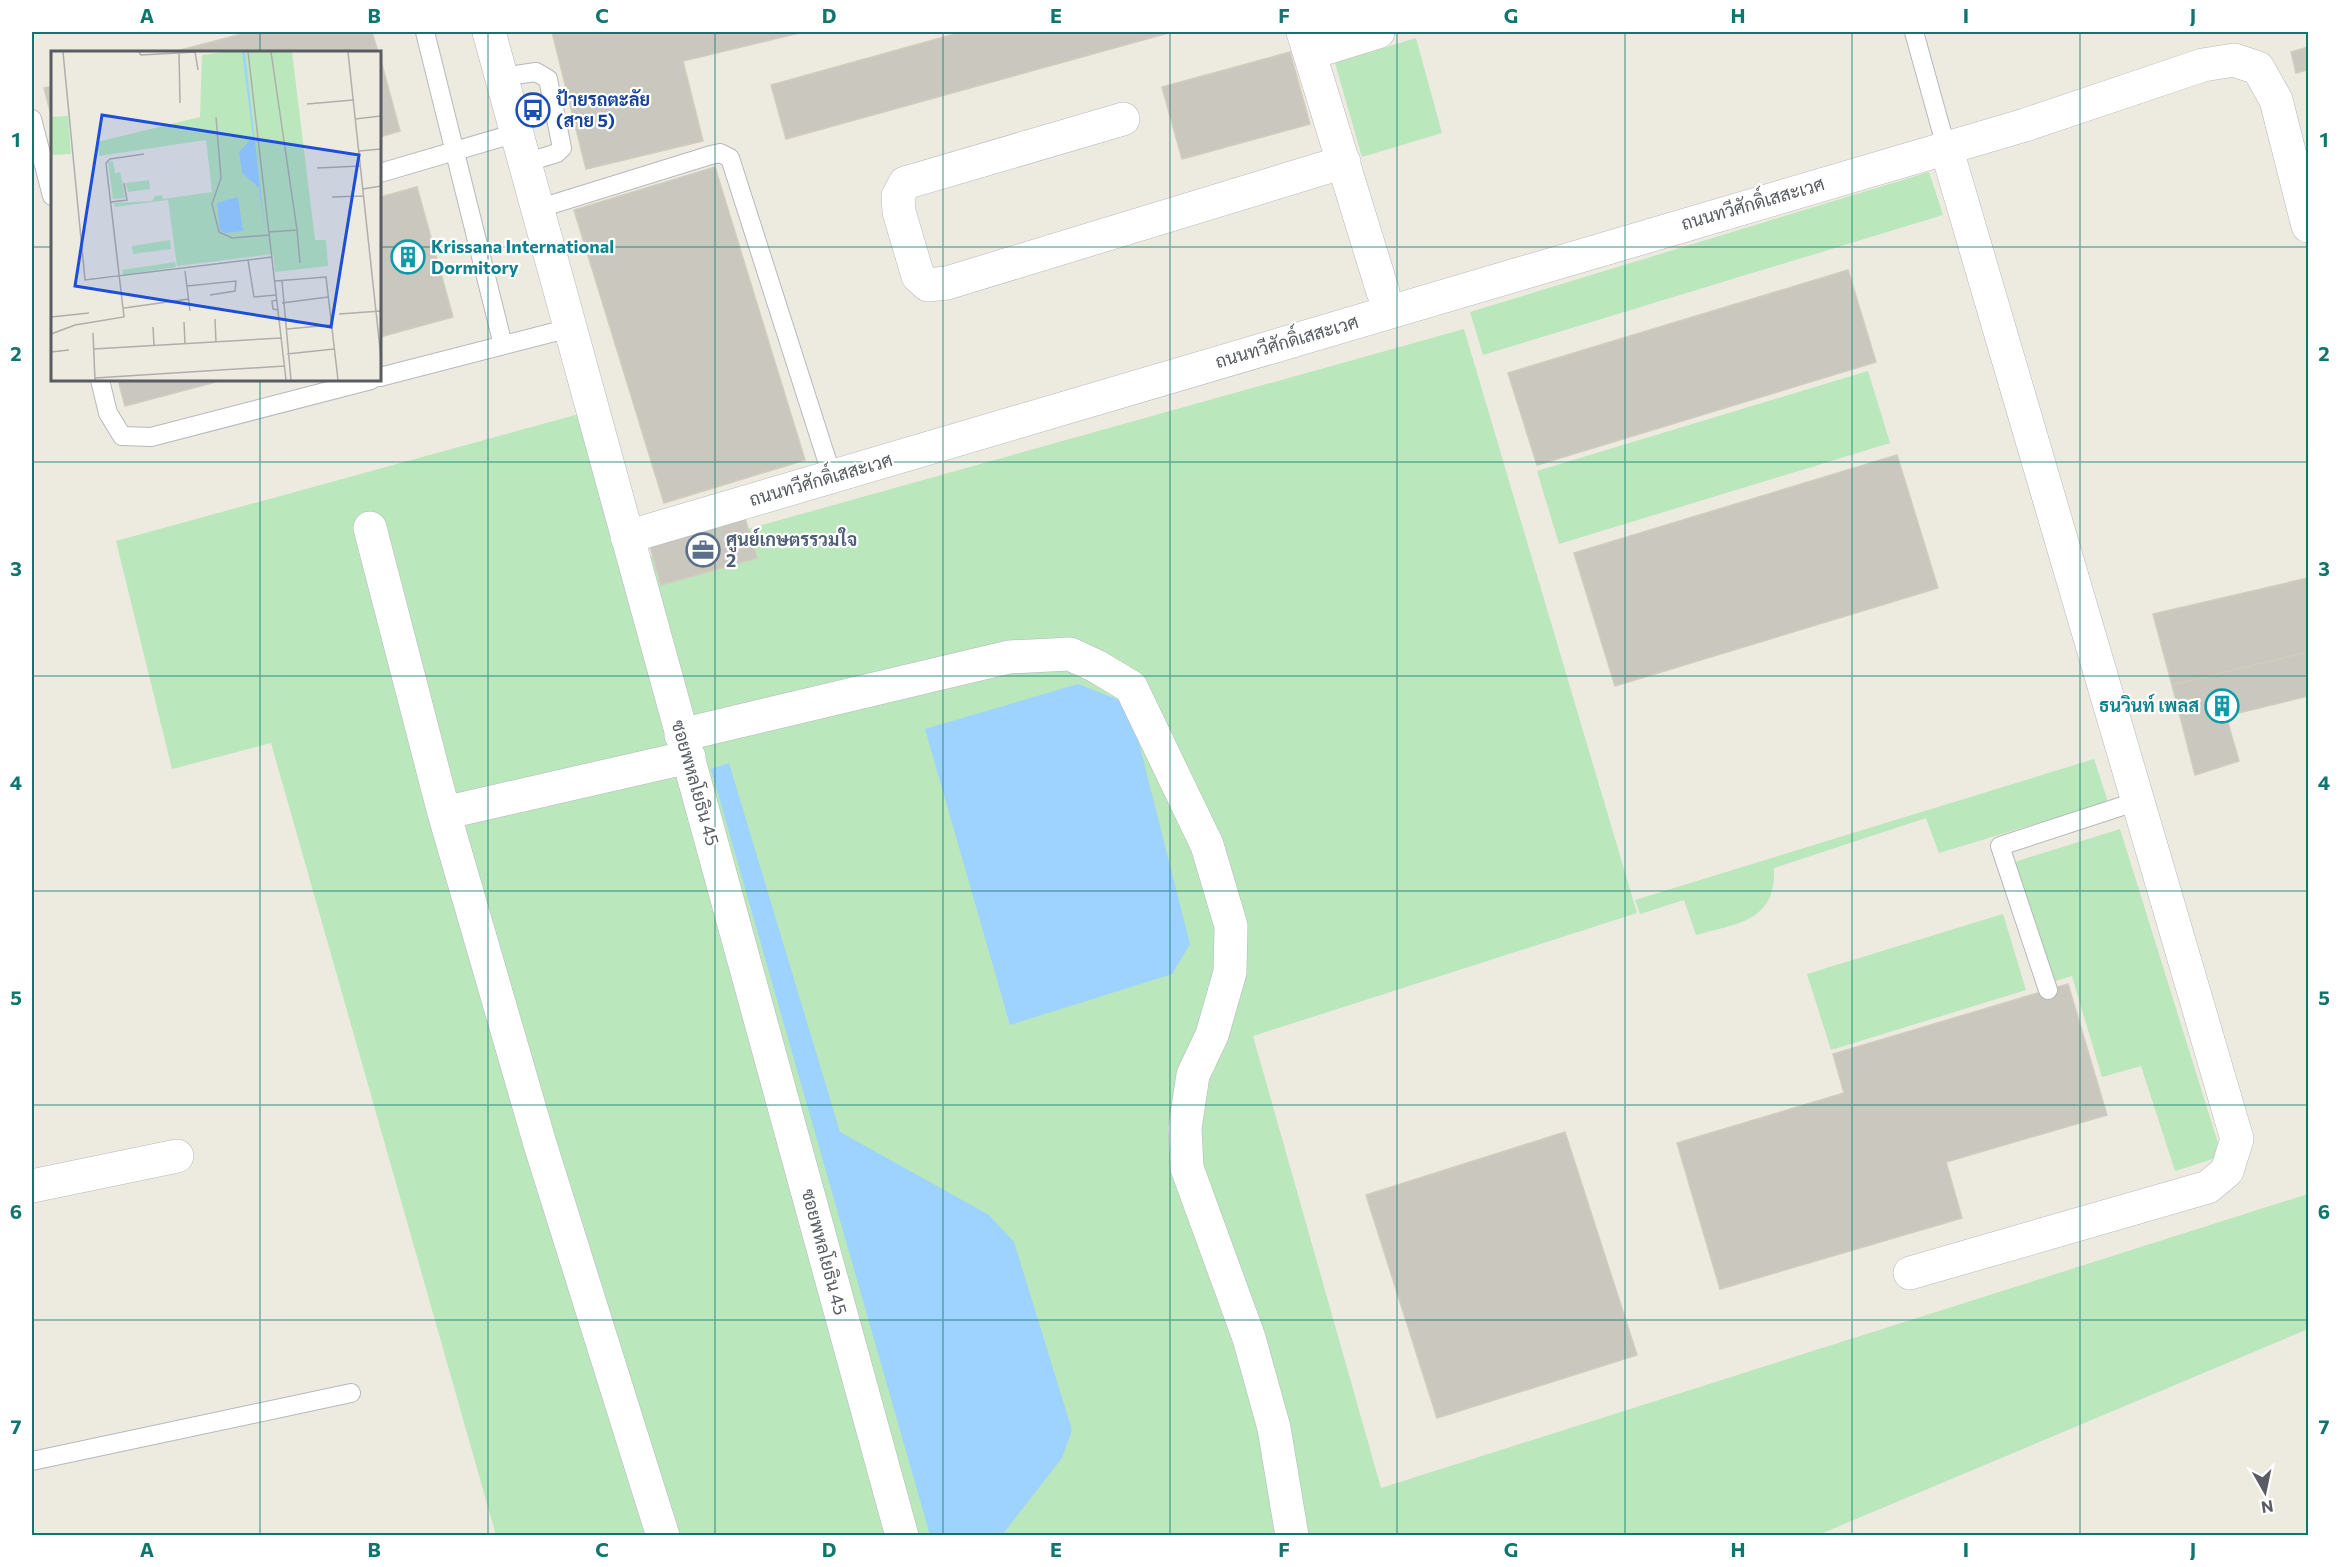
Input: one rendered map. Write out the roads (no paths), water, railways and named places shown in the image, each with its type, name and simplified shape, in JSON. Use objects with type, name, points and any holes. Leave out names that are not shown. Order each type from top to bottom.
[{"type":"street","name":"ซอยพหลโยธิน 45","points":[[489,32],[902,1536]]},
{"type":"street","points":[[1378,32],[1307,42],[1383,292]]},
{"type":"street","name":"ถนนทวีศักดิ์เสสะเวศ","points":[[627,537],[2025,125],[2203,65],[2234,60],[2258,68],[2276,100],[2308,226]]},
{"type":"street","points":[[1123,119],[905,183],[898,196],[899,212],[918,276],[928,285],[947,283],[1344,162]]},
{"type":"street","points":[[1910,1273],[2208,1186],[2227,1171],[2237,1139],[1946,147]]},
{"type":"street","points":[[370,528],[444,813],[540,1144],[663,1536]]},
{"type":"street","points":[[444,813],[1009,657],[1070,654],[1096,666],[1131,687],[1207,845],[1231,927],[1230,972],[1212,1035],[1194,1075],[1185,1128],[1187,1168],[1250,1338],[1274,1428],[1292,1536]]},
{"type":"street","points":[[32,1186],[177,1156]]},
{"type":"lane","points":[[425,32],[503,345]]},
{"type":"lane","points":[[1914,32],[1946,147]]},
{"type":"lane","points":[[501,77],[536,72],[548,79],[562,148],[557,153],[525,164]]},
{"type":"lane","points":[[32,119],[51,192]]},
{"type":"lane","points":[[381,173],[516,133]]},
{"type":"lane","points":[[537,209],[711,155],[720,153],[730,158],[832,476]]},
{"type":"lane","points":[[381,377],[570,328]]},
{"type":"lane","points":[[100,381],[108,413],[122,436],[151,437],[367,381]]},
{"type":"lane","points":[[2048,990],[2000,846],[2138,801]]},
{"type":"lane","points":[[32,1461],[351,1394]]},
{"type":"water","points":[[1078,684],[1129,704],[1190,944],[1172,974],[1010,1025],[925,729]]},
{"type":"water","points":[[729,763],[840,1132],[989,1215],[1014,1242],[1072,1430],[1062,1458],[1002,1535],[930,1535],[711,769]]},
{"type":"place","name":"ป้ายรถตะลัย (สาย 5)","points":[[533,110]]},
{"type":"place","name":"Krissana International Dormitory","points":[[408,257]]},
{"type":"place","name":"ศูนย์เกษตรรวมใจ 2","points":[[703,550]]},
{"type":"place","name":"ธนวินท์ เพลส","points":[[2222,706]]}]
